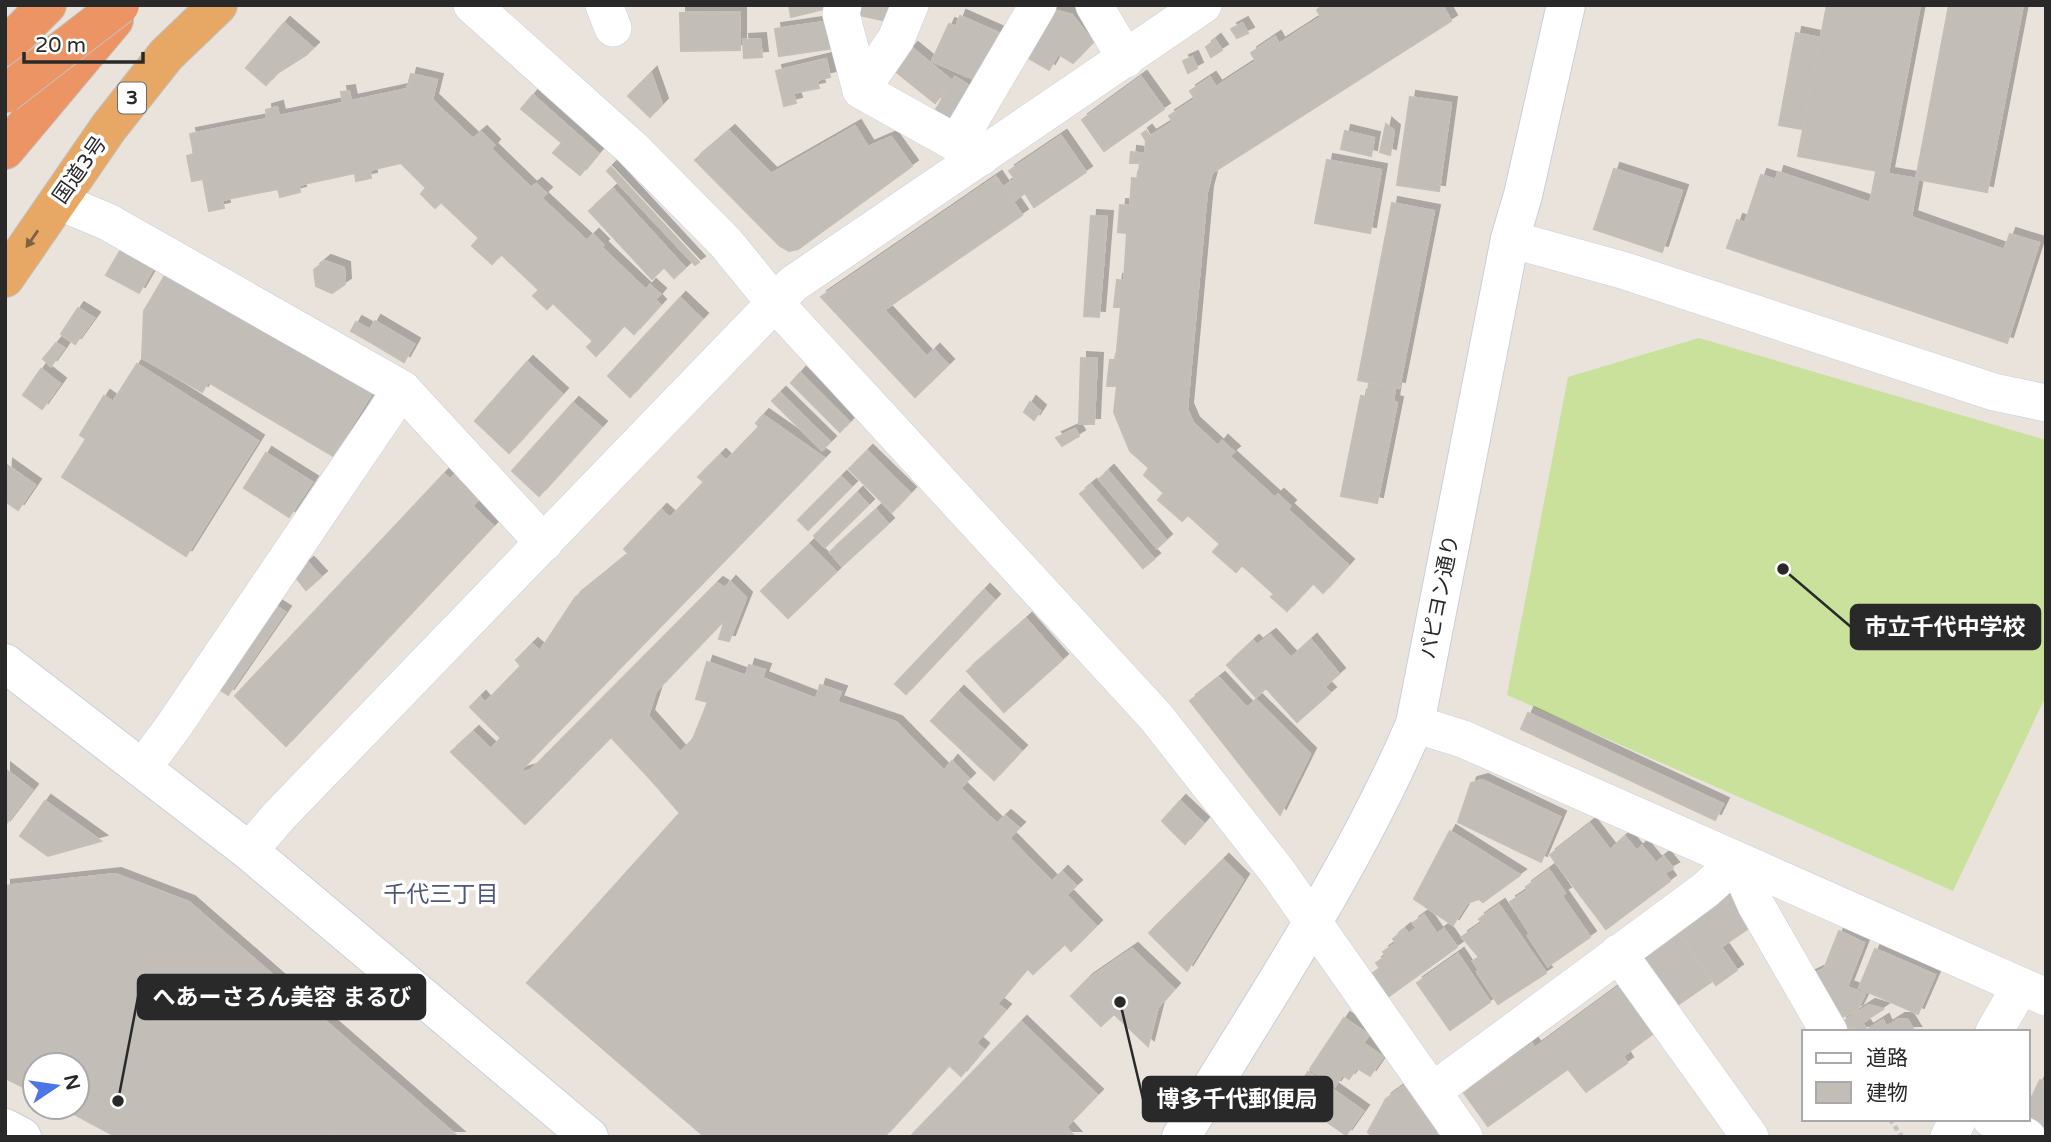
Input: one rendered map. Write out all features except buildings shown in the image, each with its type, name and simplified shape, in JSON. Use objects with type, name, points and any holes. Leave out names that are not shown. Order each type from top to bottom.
[{"type":"highway","points":[[5,47],[47,5]]},
{"type":"highway","points":[[5,93],[115,5]]},
{"type":"highway","points":[[5,131],[115,5]]},
{"type":"highway","points":[[5,141],[115,5]]},
{"type":"highway","points":[[5,150],[126,5]]},
{"type":"highway","name":"国道3号","points":[[5,278],[110,127],[166,55],[218,5]]},
{"type":"street","points":[[472,5],[632,148],[726,243],[774,302],[1156,717],[1277,870],[1464,1137]]},
{"type":"street","points":[[843,5],[841,14],[861,90],[969,150]]},
{"type":"street","points":[[861,90],[896,39],[910,5]]},
{"type":"street","points":[[969,150],[1038,5]]},
{"type":"street","points":[[1094,5],[1126,59]]},
{"type":"street","points":[[249,851],[279,816],[793,284],[969,150],[1126,59],[1203,5]]},
{"type":"street","name":"パピヨン通り","points":[[1181,1137],[1312,922],[1389,785],[1415,723],[1510,239],[1523,195],[1566,5]]},
{"type":"street","points":[[58,201],[108,222],[402,389],[544,543]]},
{"type":"street","points":[[1510,239],[1622,270],[1994,392],[2046,403]]},
{"type":"street","points":[[142,769],[402,389]]},
{"type":"street","points":[[5,663],[249,851],[590,1137]]},
{"type":"street","points":[[1415,723],[1463,739],[2033,992],[1996,1030]]},
{"type":"street","points":[[1433,1091],[1704,891],[1737,862]]},
{"type":"street","points":[[1737,862],[1756,905],[1828,1030]]},
{"type":"street","points":[[1618,953],[1750,1137]]},
{"type":"street","points":[[1949,1137],[1957,1121]]},
{"type":"street","points":[[1995,1121],[2027,1137]]},
{"type":"street","points":[[5,1128],[22,1137]]},
{"type":"path","points":[[1890,1121],[1902,1137]]},
{"type":"green space","points":[[1699,338],[2046,440],[2046,696],[1953,891],[1507,695],[1568,377]]},
{"type":"place","name":"市立千代中学校","points":[[1783,569]]},
{"type":"place","name":"博多千代郵便局","points":[[1120,1002]]},
{"type":"place","name":"へあーさろん美容 まるび","points":[[118,1101]]},
{"type":"district","name":"千代三丁目","points":[[441,895]]}]
